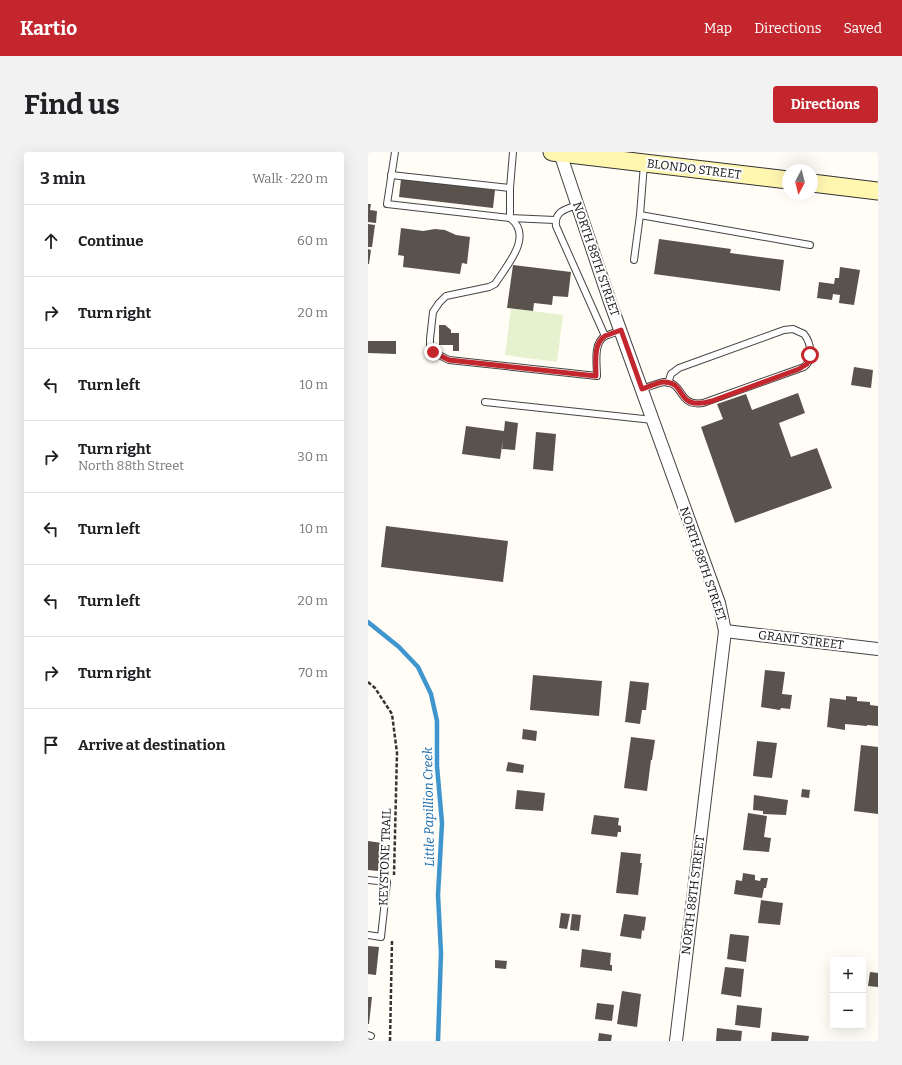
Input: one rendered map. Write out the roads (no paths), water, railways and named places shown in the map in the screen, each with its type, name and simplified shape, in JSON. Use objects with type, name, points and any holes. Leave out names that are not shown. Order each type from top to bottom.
[{"type":"main road","name":"BLONDO STREET","points":[[557,152],[782,179]]},
{"type":"main road","points":[[818,184],[878,192]]},
{"type":"street","name":"NORTH 88TH STREET","points":[[557,152],[718,603],[725,631],[676,1041]]},
{"type":"street","name":"GRANT STREET","points":[[725,631],[878,649]]},
{"type":"lane","points":[[395,152],[387,204],[510,218],[555,220]]},
{"type":"lane","points":[[513,152],[510,188],[510,218],[518,225],[520,230],[517,248],[495,284],[489,287],[446,296],[438,303],[433,312],[430,339],[430,347],[433,352],[449,360],[596,376],[596,352],[599,342],[606,336],[621,330]]},
{"type":"lane","points":[[634,260],[645,163]]},
{"type":"lane","points":[[391,175],[510,188]]},
{"type":"lane","points":[[577,205],[563,210],[555,220],[556,226],[606,336]]},
{"type":"lane","points":[[640,215],[810,245]]},
{"type":"lane","points":[[642,389],[662,383],[668,383],[676,386],[687,401],[697,404],[703,403],[804,367],[809,360],[810,348],[804,334],[793,329],[784,330],[679,368],[671,374],[668,383]]},
{"type":"lane","points":[[485,402],[653,420]]},
{"type":"lane","points":[[368,880],[387,882],[381,937],[368,935]]},
{"type":"waterway","name":"Little Papillion Creek","points":[[368,622],[399,647],[418,667],[431,694],[437,721],[437,766],[442,823],[438,895],[441,953],[438,1041]]}]
